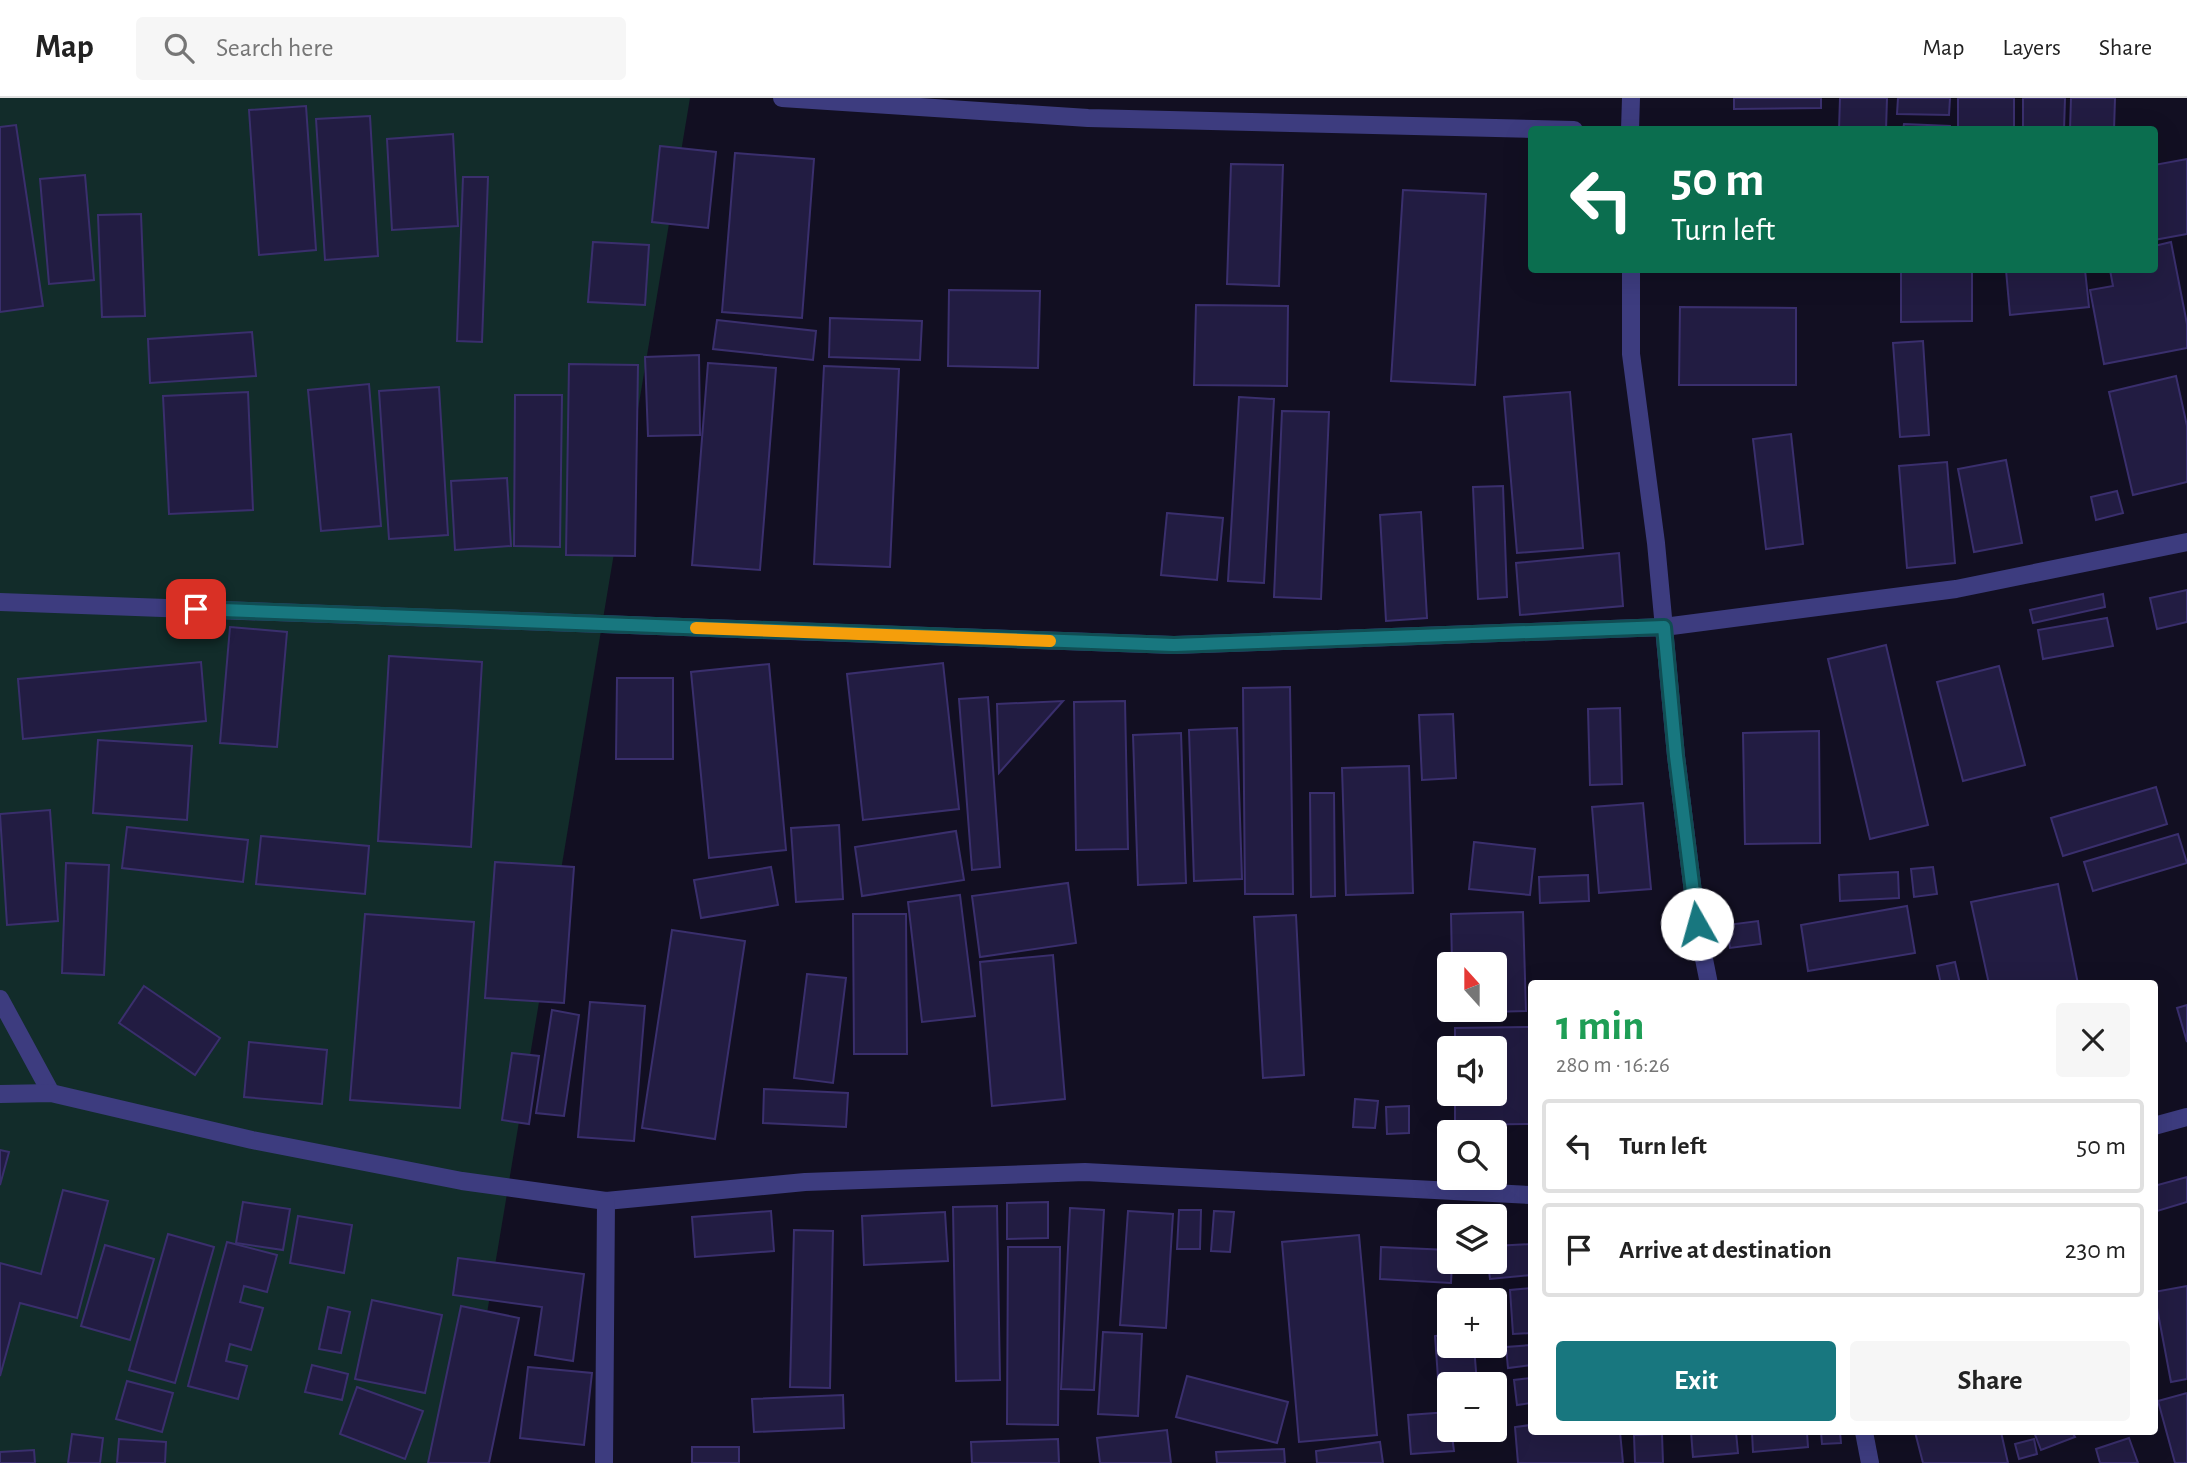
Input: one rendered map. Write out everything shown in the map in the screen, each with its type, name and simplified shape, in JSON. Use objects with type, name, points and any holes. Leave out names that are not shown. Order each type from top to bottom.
[{"type":"street","points":[[782,98],[1088,118],[1528,129]]},
{"type":"street","points":[[1630,126],[1631,98]]},
{"type":"street","points":[[1631,273],[1631,354],[1697,924],[1708,980]]},
{"type":"street","points":[[0,602],[1174,645],[1664,627],[1956,589],[2187,542]]},
{"type":"street","points":[[0,999],[51,1093]]},
{"type":"street","points":[[0,1094],[51,1093],[252,1140],[449,1178],[606,1201],[805,1182],[1085,1172],[1528,1195]]},
{"type":"street","points":[[2158,1125],[2187,1117]]},
{"type":"street","points":[[604,1463],[606,1201]]},
{"type":"street","points":[[1865,1435],[1870,1463]]},
{"type":"green space","points":[[0,98],[690,98],[462,1463],[0,1463]]},
{"type":"building","points":[[1734,98],[1821,98],[1821,108],[1734,109]]},
{"type":"building","points":[[1840,98],[1887,98],[1886,126],[1839,126]]},
{"type":"building","points":[[1898,98],[1950,98],[1949,115],[1897,114]]},
{"type":"building","points":[[1958,98],[2014,98],[2014,126],[1958,126]]},
{"type":"building","points":[[2023,98],[2065,98],[2064,126],[2023,126]]},
{"type":"building","points":[[2071,98],[2115,98],[2114,126],[2070,126]]},
{"type":"building","points":[[306,106],[316,250],[259,255],[249,110]]},
{"type":"building","points":[[370,116],[378,256],[325,260],[316,119]]},
{"type":"building","points":[[1904,124],[1950,126],[1904,126]]},
{"type":"building","points":[[16,125],[43,306],[0,312],[0,127]]},
{"type":"building","points":[[453,134],[458,226],[392,230],[387,139]]},
{"type":"building","points":[[660,146],[716,152],[708,228],[652,222]]},
{"type":"building","points":[[735,153],[814,159],[802,318],[722,312]]},
{"type":"building","points":[[2187,159],[2187,234],[2158,239],[2158,164]]},
{"type":"building","points":[[1231,164],[1283,165],[1279,286],[1227,284]]},
{"type":"building","points":[[85,175],[94,280],[49,284],[40,179]]},
{"type":"building","points":[[463,177],[488,177],[482,342],[457,341]]},
{"type":"building","points":[[1403,190],[1486,194],[1475,385],[1391,381]]},
{"type":"building","points":[[141,214],[145,316],[102,317],[98,215]]},
{"type":"building","points":[[593,242],[649,245],[645,305],[588,302]]},
{"type":"building","points":[[2171,242],[2187,324],[2187,348],[2104,364],[2090,290],[2113,286],[2111,273],[2158,273],[2158,245]]},
{"type":"building","points":[[1901,273],[1972,273],[1972,321],[1901,322]]},
{"type":"building","points":[[2006,273],[2085,273],[2089,307],[2010,315]]},
{"type":"building","points":[[949,290],[1040,291],[1038,368],[948,366]]},
{"type":"building","points":[[1196,305],[1288,306],[1287,386],[1194,385]]},
{"type":"building","points":[[1680,307],[1796,308],[1796,385],[1679,385]]},
{"type":"building","points":[[830,318],[922,321],[920,360],[829,357]]},
{"type":"building","points":[[717,320],[816,331],[813,360],[713,349]]},
{"type":"building","points":[[252,332],[256,376],[150,383],[148,339]]},
{"type":"building","points":[[1923,341],[1929,435],[1900,437],[1893,343]]},
{"type":"building","points":[[699,355],[700,435],[648,436],[645,357]]},
{"type":"building","points":[[708,363],[776,368],[760,570],[692,565]]},
{"type":"building","points":[[569,364],[638,365],[635,556],[566,555]]},
{"type":"building","points":[[824,366],[899,369],[890,567],[814,564]]},
{"type":"building","points":[[2176,376],[2187,426],[2187,482],[2133,495],[2109,392]]},
{"type":"building","points":[[369,384],[381,526],[321,531],[308,390]]},
{"type":"building","points":[[439,387],[448,535],[389,539],[379,391]]},
{"type":"building","points":[[248,392],[253,510],[169,514],[163,396]]},
{"type":"building","points":[[1570,392],[1583,548],[1517,553],[1504,397]]},
{"type":"building","points":[[515,395],[562,395],[560,547],[514,546]]},
{"type":"building","points":[[1239,397],[1274,399],[1264,583],[1228,581]]},
{"type":"building","points":[[1282,411],[1329,412],[1321,599],[1274,597]]},
{"type":"building","points":[[1791,434],[1803,544],[1766,549],[1753,439]]},
{"type":"building","points":[[2006,460],[2022,543],[1974,552],[1958,469]]},
{"type":"building","points":[[1947,462],[1955,563],[1907,568],[1899,466]]},
{"type":"building","points":[[507,478],[511,546],[455,550],[451,481]]},
{"type":"building","points":[[1503,486],[1507,597],[1478,599],[1473,487]]},
{"type":"building","points":[[2117,491],[2123,513],[2096,520],[2091,497]]},
{"type":"building","points":[[1421,512],[1427,618],[1386,621],[1380,515]]},
{"type":"building","points":[[1167,513],[1223,518],[1217,580],[1161,575]]},
{"type":"building","points":[[1619,553],[1623,606],[1520,615],[1516,563]]},
{"type":"building","points":[[2187,590],[2187,622],[2157,629],[2150,598]]},
{"type":"building","points":[[2103,594],[2105,607],[2033,623],[2030,610]]},
{"type":"building","points":[[2107,618],[2113,646],[2043,659],[2038,630]]},
{"type":"building","points":[[230,627],[287,632],[277,747],[220,743]]},
{"type":"building","points":[[1886,645],[1928,825],[1870,839],[1828,659]]},
{"type":"building","points":[[389,656],[482,662],[471,847],[378,841]]},
{"type":"building","points":[[201,662],[206,721],[23,739],[18,679]]},
{"type":"building","points":[[943,663],[959,809],[863,820],[847,674]]},
{"type":"building","points":[[769,664],[786,850],[709,858],[691,672]]},
{"type":"building","points":[[1999,666],[2025,765],[1963,781],[1937,682]]},
{"type":"building","points":[[617,678],[673,678],[673,759],[616,759]]},
{"type":"building","points":[[1290,687],[1293,894],[1245,894],[1243,688]]},
{"type":"building","points":[[988,697],[1000,867],[972,870],[959,699]]},
{"type":"building","points":[[1063,701],[999,773],[997,704]]},
{"type":"building","points":[[1125,701],[1128,849],[1076,850],[1074,702]]},
{"type":"building","points":[[1620,708],[1622,784],[1590,785],[1588,709]]},
{"type":"building","points":[[1453,714],[1456,778],[1422,780],[1419,715]]},
{"type":"building","points":[[1237,728],[1242,879],[1194,881],[1189,730]]},
{"type":"building","points":[[1819,731],[1820,843],[1745,844],[1743,733]]},
{"type":"building","points":[[1181,733],[1186,883],[1138,885],[1133,735]]},
{"type":"building","points":[[98,740],[192,746],[187,820],[93,813]]},
{"type":"building","points":[[1409,766],[1413,893],[1346,895],[1342,768]]},
{"type":"building","points":[[2156,787],[2167,824],[2063,856],[2051,818]]},
{"type":"building","points":[[1310,793],[1334,793],[1335,896],[1311,897]]},
{"type":"building","points":[[1643,803],[1651,889],[1599,893],[1592,807]]},
{"type":"building","points":[[50,810],[58,921],[7,925],[0,814]]},
{"type":"building","points":[[839,825],[843,899],[796,902],[791,828]]},
{"type":"building","points":[[127,827],[248,840],[243,882],[122,868]]},
{"type":"building","points":[[956,831],[964,880],[862,896],[855,847]]},
{"type":"building","points":[[2178,834],[2187,863],[2093,891],[2084,862]]},
{"type":"building","points":[[261,836],[369,846],[365,894],[256,884]]},
{"type":"building","points":[[1474,842],[1535,849],[1530,895],[1469,889]]},
{"type":"building","points":[[495,862],[574,867],[564,1003],[485,998]]},
{"type":"building","points":[[66,863],[109,865],[104,975],[62,973]]},
{"type":"building","points":[[771,867],[778,905],[701,918],[694,880]]},
{"type":"building","points":[[1933,867],[1937,894],[1914,897],[1911,869]]},
{"type":"building","points":[[1898,872],[1899,898],[1840,901],[1839,875]]},
{"type":"building","points":[[1588,875],[1589,901],[1540,903],[1539,877]]},
{"type":"building","points":[[1068,883],[1076,943],[980,957],[972,896]]},
{"type":"building","points":[[2058,884],[2077,980],[1988,980],[1971,902]]},
{"type":"building","points":[[960,895],[975,1016],[922,1022],[908,902]]},
{"type":"building","points":[[1907,906],[1915,953],[1808,971],[1801,925]]},
{"type":"building","points":[[1523,912],[1526,1011],[1507,1012],[1507,952],[1452,952],[1451,914]]},
{"type":"building","points":[[365,914],[474,922],[460,1108],[350,1100]]},
{"type":"building","points":[[853,914],[906,914],[907,1054],[854,1054]]},
{"type":"building","points":[[1296,915],[1304,1075],[1263,1078],[1254,917]]},
{"type":"building","points":[[1758,921],[1761,944],[1730,948],[1727,925]]},
{"type":"building","points":[[672,930],[745,941],[715,1139],[642,1128]]},
{"type":"building","points":[[1053,955],[1065,1099],[992,1106],[980,962]]},
{"type":"building","points":[[1955,962],[1959,980],[1940,980],[1937,966]]},
{"type":"building","points":[[807,974],[846,978],[833,1083],[794,1078]]},
{"type":"building","points":[[144,986],[220,1038],[195,1075],[119,1023]]},
{"type":"building","points":[[590,1002],[645,1006],[634,1141],[578,1137]]},
{"type":"building","points":[[2187,1005],[2187,1042],[2177,1008]]},
{"type":"building","points":[[552,1010],[579,1015],[564,1116],[536,1113]]},
{"type":"building","points":[[1528,1027],[1528,1124],[1507,1124],[1507,1120],[1455,1120],[1455,1106],[1507,1106],[1507,1036],[1455,1036],[1455,1028]]},
{"type":"building","points":[[249,1042],[327,1050],[322,1104],[244,1097]]},
{"type":"building","points":[[512,1053],[539,1056],[529,1124],[502,1120]]},
{"type":"building","points":[[764,1089],[848,1093],[846,1127],[763,1123]]},
{"type":"building","points":[[1355,1099],[1378,1101],[1375,1128],[1353,1127]]},
{"type":"building","points":[[1409,1106],[1409,1133],[1387,1134],[1386,1107]]},
{"type":"building","points":[[0,1150],[9,1152],[0,1185]]},
{"type":"building","points":[[2187,1177],[2187,1202],[2158,1211],[2158,1185]]},
{"type":"building","points":[[63,1190],[108,1201],[77,1318],[20,1303],[0,1376],[0,1263],[41,1274]]},
{"type":"building","points":[[243,1202],[290,1209],[283,1250],[236,1243]]},
{"type":"building","points":[[1048,1202],[1048,1238],[1007,1239],[1007,1203]]},
{"type":"building","points":[[997,1206],[1000,1380],[956,1381],[953,1207]]},
{"type":"building","points":[[1070,1208],[1104,1210],[1094,1390],[1061,1389]]},
{"type":"building","points":[[1179,1210],[1201,1210],[1200,1249],[1177,1249]]},
{"type":"building","points":[[771,1211],[774,1251],[695,1257],[692,1217]]},
{"type":"building","points":[[1128,1211],[1173,1214],[1166,1328],[1120,1325]]},
{"type":"building","points":[[1214,1211],[1234,1212],[1230,1252],[1211,1251]]},
{"type":"building","points":[[945,1212],[948,1261],[864,1265],[862,1216]]},
{"type":"building","points":[[298,1216],[352,1225],[344,1273],[290,1263]]},
{"type":"building","points":[[794,1230],[833,1231],[830,1388],[790,1387]]},
{"type":"building","points":[[168,1234],[214,1247],[175,1383],[129,1370]]},
{"type":"building","points":[[1359,1235],[1377,1435],[1299,1442],[1282,1242]]},
{"type":"building","points":[[227,1242],[277,1255],[267,1292],[244,1286],[240,1302],[263,1308],[251,1350],[230,1344],[226,1361],[247,1366],[238,1399],[188,1386]]},
{"type":"building","points":[[1528,1244],[1528,1275],[1490,1279],[1489,1274],[1507,1274],[1507,1245]]},
{"type":"building","points":[[105,1245],[154,1259],[130,1340],[81,1326]]},
{"type":"building","points":[[1008,1247],[1060,1247],[1058,1425],[1007,1424]]},
{"type":"building","points":[[1381,1247],[1437,1249],[1437,1274],[1451,1274],[1451,1283],[1380,1279]]},
{"type":"building","points":[[458,1258],[584,1274],[573,1361],[535,1355],[542,1307],[453,1295]]},
{"type":"building","points":[[2187,1286],[2187,1379],[2171,1382],[2158,1313],[2158,1291]]},
{"type":"building","points":[[1528,1288],[1528,1333],[1513,1334],[1510,1290]]},
{"type":"building","points":[[372,1300],[442,1315],[425,1393],[355,1379]]},
{"type":"building","points":[[461,1306],[519,1318],[489,1463],[428,1463]]},
{"type":"building","points":[[328,1307],[350,1312],[341,1353],[319,1349]]},
{"type":"building","points":[[1103,1332],[1142,1334],[1138,1416],[1098,1414]]},
{"type":"building","points":[[1435,1336],[1437,1358],[1475,1358],[1476,1372],[1438,1372]]},
{"type":"building","points":[[1528,1345],[1528,1365],[1508,1368],[1507,1347]]},
{"type":"building","points":[[312,1365],[348,1374],[342,1400],[305,1392]]},
{"type":"building","points":[[528,1367],[592,1373],[584,1445],[520,1438]]},
{"type":"building","points":[[1187,1376],[1288,1402],[1277,1443],[1176,1417]]},
{"type":"building","points":[[1528,1378],[1528,1403],[1517,1405],[1514,1380]]},
{"type":"building","points":[[127,1381],[173,1393],[162,1432],[116,1419]]},
{"type":"building","points":[[357,1387],[423,1411],[405,1459],[340,1434]]},
{"type":"building","points":[[2187,1393],[2187,1463],[2175,1463],[2158,1401]]},
{"type":"building","points":[[843,1395],[844,1428],[754,1432],[752,1399]]},
{"type":"building","points":[[1437,1413],[1437,1442],[1453,1442],[1454,1451],[1411,1454],[1408,1415]]},
{"type":"building","points":[[1528,1425],[1528,1435],[1620,1435],[1623,1463],[1518,1463],[1515,1427]]},
{"type":"building","points":[[1167,1430],[1171,1463],[1100,1463],[1097,1438]]},
{"type":"building","points":[[72,1434],[103,1438],[100,1463],[68,1463]]},
{"type":"building","points":[[1634,1435],[1662,1435],[1663,1463],[1635,1463]]},
{"type":"building","points":[[1691,1435],[1736,1435],[1738,1453],[1693,1457]]},
{"type":"building","points":[[1752,1435],[1807,1435],[1808,1447],[1753,1452]]},
{"type":"building","points":[[1821,1435],[1840,1435],[1841,1443],[1822,1444]]},
{"type":"building","points":[[1916,1435],[2002,1435],[2008,1463],[1923,1463]]},
{"type":"building","points":[[2035,1435],[2075,1437],[2041,1450]]},
{"type":"building","points":[[2129,1438],[2138,1463],[2100,1463],[2096,1449]]},
{"type":"building","points":[[119,1439],[166,1442],[165,1463],[117,1463]]},
{"type":"building","points":[[1058,1439],[1059,1463],[972,1463],[971,1442]]},
{"type":"building","points":[[2034,1439],[2037,1454],[2019,1459],[2015,1444]]},
{"type":"building","points":[[1380,1442],[1383,1463],[1317,1463],[1316,1451]]},
{"type":"building","points":[[692,1447],[739,1447],[739,1463],[692,1463]]},
{"type":"building","points":[[1284,1449],[1285,1463],[1217,1463],[1216,1452]]},
{"type":"building","points":[[34,1450],[35,1463],[0,1463],[0,1452]]},
{"type":"slow traffic","points":[[696,628],[1050,641]]},
{"type":"route","points":[[196,609],[1174,645],[1664,627],[1676,756],[1697,924]]}]
